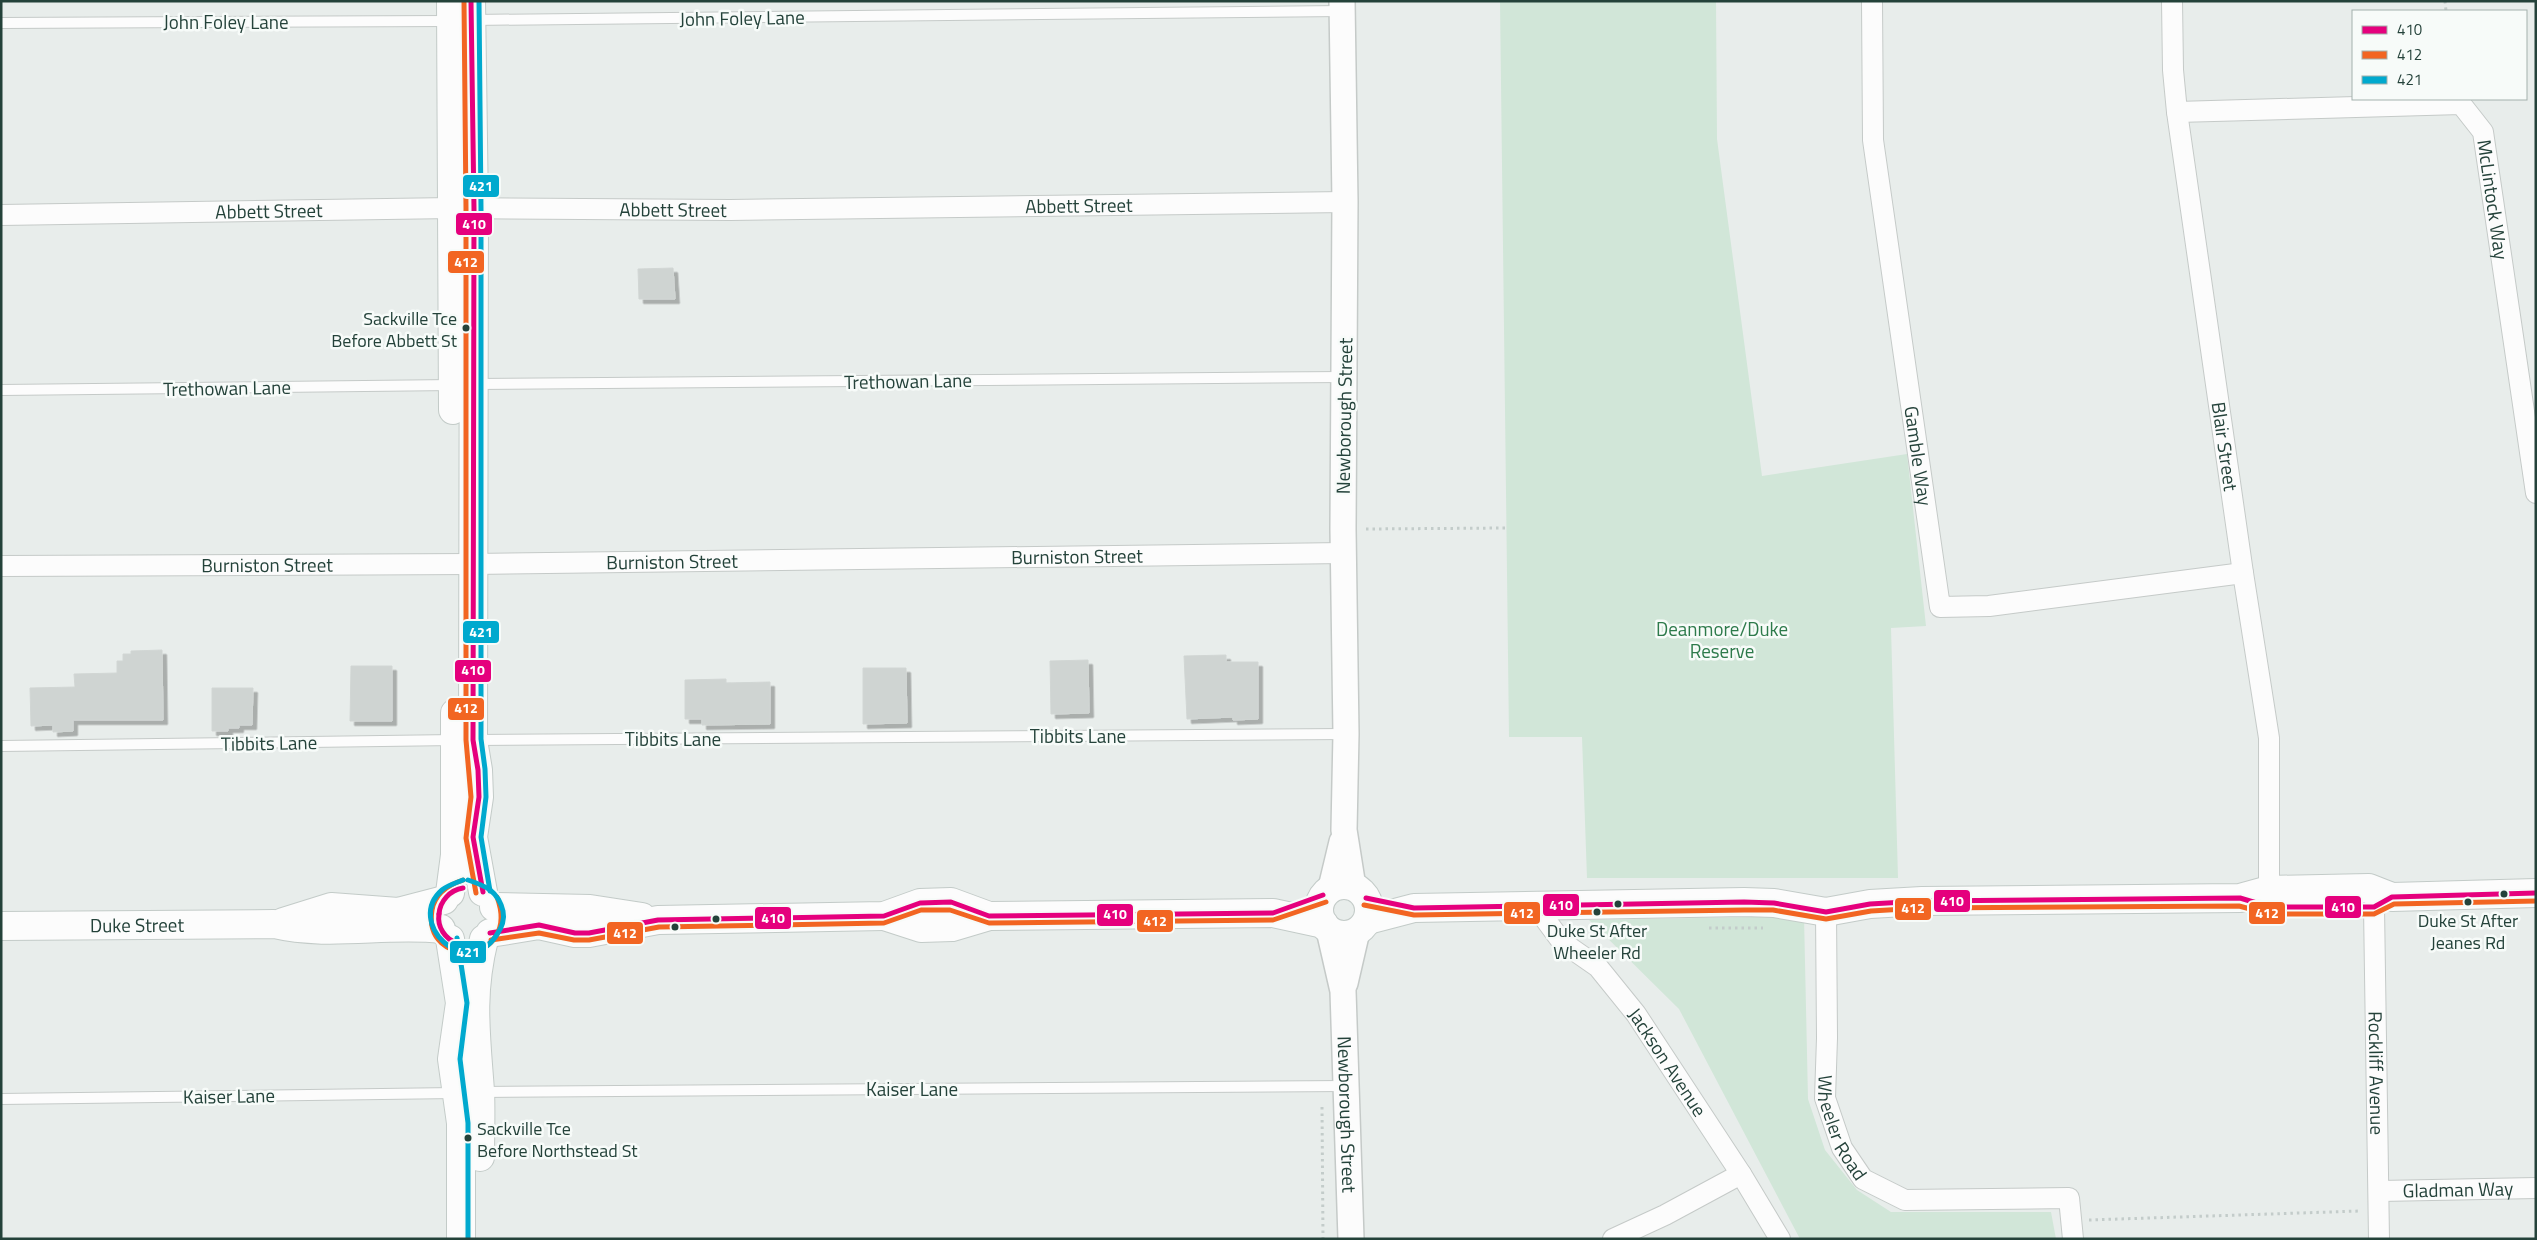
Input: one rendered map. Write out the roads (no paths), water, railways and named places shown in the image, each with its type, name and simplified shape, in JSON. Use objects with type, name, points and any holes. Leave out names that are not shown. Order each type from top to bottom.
[{"type":"main road","points":[[461,11],[464,740],[455,855],[447,896],[438,914],[446,934],[460,1003],[452,1059],[469,1092],[480,1239]]},
{"type":"main road","points":[[461,1239],[461,1123],[469,1092],[474,1041],[477,968],[488,918],[473,837],[479,797],[478,770],[464,740]]},
{"type":"main road","points":[[447,896],[466,887],[488,918],[575,932],[589,932],[658,920],[884,916],[920,902],[951,902],[989,916],[1273,913],[1350,903],[1414,908],[1534,904],[1744,902],[1774,903],[1826,912],[1870,904],[1922,901],[2240,898],[2269,890],[2369,888],[2383,902]]},
{"type":"main road","points":[[2240,898],[2270,908],[2536,893]]},
{"type":"main road","name":"Duke Street","points":[[274,924],[331,907],[398,912],[447,896]]},
{"type":"main road","points":[[1273,913],[1326,927],[1346,935],[1350,903]]},
{"type":"main road","points":[[446,934],[467,945],[488,918]]},
{"type":"main road","name":"Duke Street","points":[[1,926],[274,924],[306,929],[422,927],[446,934]]},
{"type":"street","name":"Gamble Way","points":[[1872,1],[1873,140],[1940,607],[1989,606],[2243,573]]},
{"type":"street","name":"Blair Street","points":[[2172,1],[2173,70],[2177,112],[2243,573],[2269,738],[2269,890]]},
{"type":"street","name":"Newborough Street","points":[[1342,6],[1345,202],[1343,541],[1346,734],[1344,830],[1350,903],[1334,1086],[1351,1239]]},
{"type":"street","name":"McLintock Way","points":[[2177,112],[2461,104],[2483,132],[2536,493]]},
{"type":"street","name":"Abbett Street","points":[[1,215],[463,208],[730,210],[1345,202]]},
{"type":"street","name":"Burniston Street","points":[[1,566],[463,564],[1343,541]]},
{"type":"street","name":"Rockliff Avenue","points":[[2378,1239],[2383,902]]},
{"type":"street","name":"Jackson Avenue","points":[[1534,904],[1562,942],[1598,967],[1636,1014],[1780,1239]]},
{"type":"street","name":"Wheeler Road","points":[[1826,912],[1828,1038],[1824,1098],[1842,1148],[1863,1179],[1905,1200],[2068,1198],[2072,1230]]},
{"type":"street","name":"Newborough Street","points":[[1326,927],[1343,991]]},
{"type":"street","points":[[1613,1239],[1665,1215],[1740,1174]]},
{"type":"street","name":"Gladman Way","points":[[2379,1201],[2536,1188]]},
{"type":"lane","name":"John Foley Lane","points":[[1,23],[461,11],[1342,6]]},
{"type":"lane","name":"Trethowan Lane","points":[[1,390],[1344,377]]},
{"type":"lane","name":"Tibbits Lane","points":[[1,746],[464,740],[1346,734]]},
{"type":"lane","name":"Kaiser Lane","points":[[1,1099],[469,1092],[1334,1086]]},
{"type":"place","name":"Sackville Tce Before Abbett St","points":[[466,328]]},
{"type":"place","name":"Duke St After Jeanes Rd","points":[[2468,902]]},
{"type":"place","name":"Duke St After Wheeler Rd","points":[[1597,912]]},
{"type":"place","name":"Sackville Tce Before Northstead St","points":[[468,1138]]},
{"type":"park label","name":"Deanmore/Duke Reserve","points":[[1722,640]]}]
